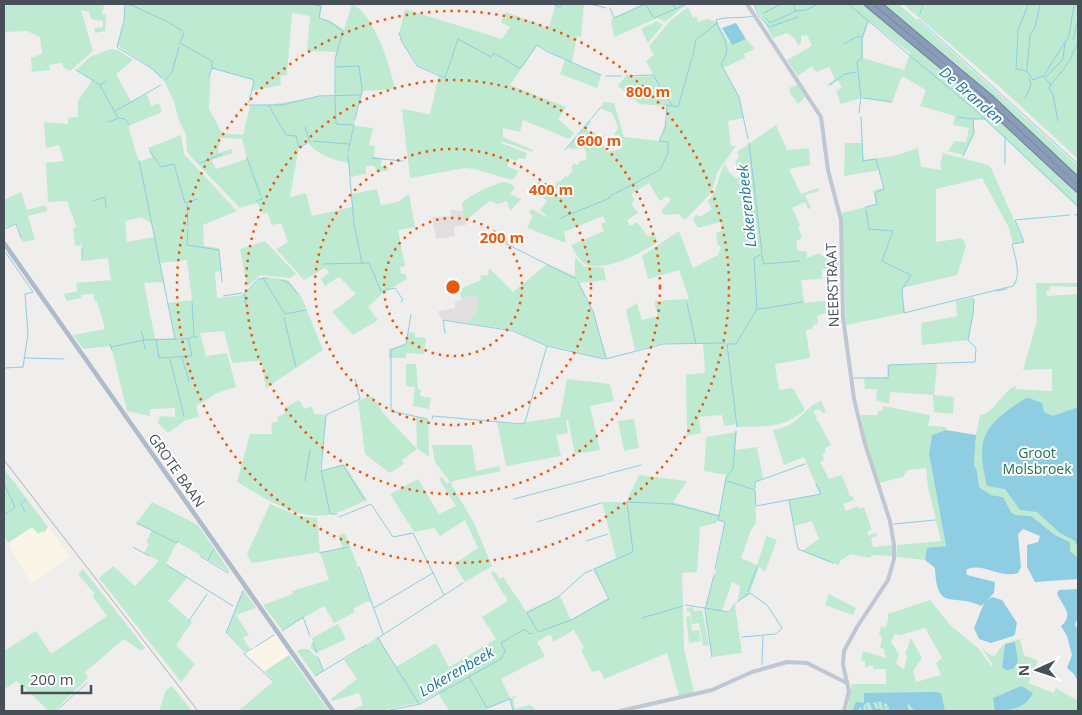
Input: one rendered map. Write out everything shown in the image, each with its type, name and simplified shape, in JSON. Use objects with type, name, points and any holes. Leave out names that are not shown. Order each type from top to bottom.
[{"type":"highway","points":[[868,4],[968,88],[1078,189]]},
{"type":"highway","points":[[878,4],[990,98],[1078,181]]},
{"type":"main road","name":"GROTE BAAN","points":[[4,243],[333,711]]},
{"type":"street","name":"NEERSTRAAT","points":[[747,4],[821,117],[828,170],[841,220],[844,317],[853,395],[865,444],[890,520],[894,544],[894,559],[887,583],[846,646],[843,658],[849,696],[844,711]]},
{"type":"street","points":[[620,711],[712,690],[752,672],[787,662],[808,664],[847,683]]},
{"type":"street","points":[[836,676],[846,676]]},
{"type":"shaded area","points":[[450,210],[464,211],[466,225],[454,227],[455,236],[436,239],[432,217],[451,216]]},
{"type":"shaded area","points":[[483,292],[478,325],[441,319],[438,311],[455,308],[455,302]]},
{"type":"shaded area","points":[[32,527],[43,533],[48,527],[70,556],[31,584],[8,543]]},
{"type":"shaded area","points":[[276,635],[289,655],[265,671],[244,652]]},
{"type":"green space","points":[[4,4],[104,4],[102,14],[106,15],[105,31],[95,33],[94,28],[103,27],[103,21],[91,19],[89,12],[81,10],[93,51],[70,71],[64,68],[62,63],[49,65],[50,70],[32,72],[31,58],[42,54],[40,37],[27,31],[6,32],[4,36]]},
{"type":"green space","points":[[125,4],[322,4],[320,18],[331,21],[344,30],[352,4],[367,18],[380,41],[395,89],[363,91],[356,112],[354,126],[373,128],[369,145],[375,146],[374,157],[382,158],[381,166],[388,167],[388,171],[376,172],[375,166],[366,166],[366,174],[350,177],[348,163],[316,151],[308,143],[299,147],[290,197],[306,193],[312,216],[352,207],[351,194],[377,189],[381,205],[398,202],[409,194],[415,227],[398,230],[405,266],[400,267],[401,274],[405,274],[407,279],[383,293],[368,307],[378,320],[353,335],[332,312],[356,294],[339,277],[325,286],[321,279],[329,273],[325,268],[304,280],[276,249],[288,242],[281,223],[272,225],[267,212],[264,214],[257,203],[240,208],[192,158],[187,151],[186,135],[178,118],[174,101],[164,81],[150,67],[117,45],[124,23]],"holes":[[[292,13],[310,16],[307,51],[336,52],[335,96],[250,105],[243,135],[222,133],[209,109],[211,68],[253,80],[252,91],[281,85],[280,76],[287,75]],[[220,138],[242,139],[247,159],[216,169],[212,160],[233,153],[232,149],[218,153]]]},
{"type":"green space","points":[[562,4],[584,4],[581,37],[577,36],[572,63],[601,75],[597,88],[560,74],[565,60],[537,45],[510,85],[566,107],[558,119],[574,133],[569,139],[523,120],[520,132],[503,128],[503,137],[533,150],[532,152],[501,141],[527,153],[525,159],[519,158],[516,161],[510,159],[507,166],[519,171],[513,180],[465,168],[410,178],[402,109],[430,114],[439,74],[418,66],[402,42],[399,34],[405,9],[502,39],[510,27],[501,22],[506,12],[549,28],[555,5],[560,6]]},
{"type":"green space","points":[[644,4],[687,4],[665,22],[658,18],[614,37],[611,19]]},
{"type":"green space","points":[[750,4],[862,4],[964,89],[1078,195],[1078,208],[985,119],[974,119],[974,133],[964,155],[948,151],[955,141],[966,142],[969,128],[953,125],[955,116],[920,106],[926,90],[902,76],[892,102],[862,98],[841,104],[836,91],[842,88],[838,80],[829,86],[828,84],[835,79],[829,67],[816,72],[812,66],[798,76],[787,60],[812,46],[807,35],[801,36],[801,44],[798,45],[795,39],[787,33],[773,38],[755,5]],"holes":[[[869,21],[910,53],[904,70],[863,58],[863,39]]]},
{"type":"green space","points":[[883,4],[898,4],[916,19],[1078,166],[1078,176],[959,66]]},
{"type":"green space","points":[[903,4],[1078,4],[1078,159],[999,86]]},
{"type":"green space","points":[[688,7],[693,18],[696,16],[698,22],[707,19],[717,22],[730,44],[746,39],[755,49],[744,54],[745,58],[723,68],[739,97],[744,118],[728,121],[731,146],[736,146],[718,171],[711,193],[685,220],[679,214],[664,215],[661,211],[671,200],[667,196],[660,201],[649,183],[631,194],[635,200],[631,203],[638,213],[627,220],[630,226],[637,222],[648,237],[654,233],[658,242],[633,256],[612,264],[593,266],[585,264],[571,245],[604,231],[601,224],[606,222],[603,216],[564,232],[566,243],[527,228],[533,216],[529,213],[531,209],[549,218],[540,210],[547,201],[541,196],[546,189],[549,193],[558,181],[560,182],[565,176],[568,177],[573,170],[571,168],[574,163],[577,165],[580,163],[578,162],[587,159],[585,148],[570,149],[568,147],[589,120],[591,122],[586,130],[604,136],[603,145],[607,152],[621,149],[619,135],[614,135],[618,127],[612,113],[600,108],[604,102],[614,103],[624,137],[659,141],[667,119],[667,106],[640,104],[618,86],[625,77],[654,76],[646,61],[654,55],[649,46],[671,20]]},
{"type":"green space","points":[[657,21],[663,25],[648,43],[641,29]]},
{"type":"green space","points":[[110,49],[118,50],[133,60],[116,74],[131,101],[147,94],[151,106],[159,103],[162,112],[128,126],[139,162],[152,157],[148,148],[181,135],[184,154],[237,211],[203,225],[204,246],[219,248],[221,271],[215,272],[217,298],[242,295],[261,278],[288,280],[302,298],[323,350],[266,388],[261,361],[232,363],[224,331],[200,333],[206,356],[227,353],[236,387],[217,393],[196,406],[199,417],[186,420],[168,433],[158,423],[160,416],[175,417],[175,408],[150,409],[150,416],[127,411],[111,346],[83,349],[73,335],[105,329],[97,301],[95,301],[93,294],[81,295],[81,298],[67,301],[64,294],[77,291],[76,283],[111,280],[108,258],[83,261],[81,237],[81,245],[75,246],[73,228],[79,226],[76,226],[67,201],[48,202],[46,163],[64,161],[59,145],[46,148],[44,122],[68,124],[68,118],[78,117],[78,101],[92,80],[76,70],[90,57]],"holes":[[[142,217],[152,224],[154,237],[127,242],[125,221]],[[187,260],[192,300],[168,303],[175,338],[155,339],[144,283],[164,282],[160,263]]]},
{"type":"green space","points":[[799,84],[806,96],[798,104],[790,93],[789,88]]},
{"type":"green space","points":[[776,125],[787,150],[809,148],[810,165],[789,169],[801,194],[818,188],[819,191],[805,195],[811,208],[808,209],[805,202],[792,208],[800,225],[798,226],[802,238],[796,241],[798,251],[806,251],[807,258],[819,253],[828,260],[839,260],[839,268],[822,269],[822,279],[801,280],[804,303],[825,301],[826,313],[817,316],[818,324],[813,325],[813,329],[806,330],[810,358],[775,364],[779,390],[793,388],[805,410],[789,421],[765,426],[737,427],[737,424],[724,426],[722,415],[699,417],[701,433],[687,436],[686,375],[705,373],[703,344],[664,343],[635,350],[626,310],[637,303],[642,320],[658,316],[654,301],[689,299],[679,270],[648,279],[642,256],[679,231],[693,268],[718,255],[721,247],[718,245],[716,233],[723,230],[720,222],[698,228],[693,219],[697,214],[700,217],[712,209],[708,201],[714,192],[725,164],[729,172],[737,179],[740,176],[735,162],[739,157],[737,152]]},
{"type":"green space","points":[[845,143],[862,143],[864,160],[894,156],[918,148],[921,167],[942,170],[940,165],[943,153],[988,165],[1024,243],[1013,244],[1009,228],[982,178],[936,189],[936,242],[962,238],[966,246],[957,275],[902,288],[905,313],[846,325],[842,213],[876,204],[873,190],[884,188],[879,170],[844,176]]},
{"type":"green space","points":[[502,182],[507,182],[515,187],[510,194],[521,199],[510,211],[507,201],[498,204],[490,201],[465,221],[462,203],[481,191]]},
{"type":"green space","points":[[21,192],[27,210],[45,205],[47,211],[28,216],[35,240],[22,242],[17,223],[4,228],[4,200]]},
{"type":"green space","points":[[265,241],[296,274],[290,278],[260,275],[247,287],[240,249]]},
{"type":"green space","points":[[575,257],[584,266],[604,268],[606,280],[579,283],[593,312],[607,359],[546,345],[512,330],[468,323],[476,313],[479,299],[474,295],[461,299],[460,289],[481,280],[480,276],[488,275],[489,268],[513,292],[547,264],[575,276]]},
{"type":"green space","name":"Groot Molsbroek","points":[[1036,283],[1078,283],[1078,287],[1051,286],[1049,291],[1046,290],[1047,296],[1078,294],[1078,558],[1070,551],[1070,542],[1055,535],[1031,516],[1015,515],[1011,512],[1003,497],[991,495],[979,487],[978,475],[974,465],[976,435],[980,415],[990,411],[1015,386],[1017,389],[1052,391],[1052,369],[1023,370],[1037,321]]},
{"type":"green space","points":[[973,297],[974,307],[969,340],[922,345],[921,323],[957,316],[956,301]]},
{"type":"green space","points":[[409,332],[415,333],[415,337],[426,338],[424,354],[406,353],[406,358],[389,358],[389,349],[406,344]]},
{"type":"green space","points":[[406,364],[416,364],[418,389],[421,390],[420,396],[431,398],[429,409],[413,406],[415,387],[406,386]]},
{"type":"green space","points":[[937,364],[934,395],[954,397],[953,414],[934,412],[933,395],[890,392],[889,404],[876,400],[877,389],[865,389],[864,378],[888,377],[887,365]]},
{"type":"green space","points":[[567,379],[610,384],[614,401],[590,406],[600,450],[575,454],[568,420],[566,420],[568,433],[556,435],[561,456],[506,466],[497,422],[515,424],[560,417]]},
{"type":"green space","points":[[370,396],[373,397],[384,414],[417,449],[402,460],[404,464],[390,473],[365,454],[358,401]]},
{"type":"green space","points":[[299,400],[305,409],[312,406],[314,414],[326,415],[320,471],[344,464],[367,500],[342,511],[315,516],[291,511],[237,482],[250,434],[272,434],[271,423],[278,421],[277,417],[285,413],[284,408]]},
{"type":"green space","points":[[821,401],[826,412],[823,413],[819,409],[813,411],[817,418],[815,420],[818,421],[831,445],[825,448],[826,452],[822,454],[824,460],[820,462],[829,479],[842,475],[850,496],[854,500],[843,504],[846,511],[858,506],[859,509],[864,507],[872,530],[868,531],[868,535],[876,533],[877,536],[871,538],[873,547],[892,545],[892,556],[872,555],[870,558],[851,554],[841,560],[838,565],[802,551],[819,539],[812,521],[794,526],[789,500],[820,494],[804,457],[784,465],[773,430],[789,425],[809,408]]},
{"type":"green space","points":[[883,406],[930,415],[928,426],[946,427],[946,430],[932,435],[929,454],[946,546],[936,547],[925,560],[896,557],[897,545],[941,541],[928,487],[926,468],[908,470],[903,477],[879,483],[864,435],[861,415],[877,415],[878,411],[883,411]]},
{"type":"green space","points":[[416,417],[428,419],[429,457],[417,448]]},
{"type":"green space","points":[[634,419],[639,448],[624,451],[618,421]]},
{"type":"green space","points":[[737,432],[735,450],[757,447],[763,478],[755,482],[756,523],[751,530],[741,558],[757,565],[766,538],[765,535],[777,540],[765,572],[759,567],[749,595],[738,600],[740,586],[732,582],[722,611],[729,613],[735,605],[742,653],[712,657],[705,609],[715,574],[725,522],[718,520],[716,523],[700,527],[697,572],[682,573],[684,648],[694,693],[679,696],[667,653],[604,679],[600,670],[592,672],[581,650],[584,648],[574,630],[553,642],[551,635],[548,635],[537,642],[545,656],[501,679],[510,698],[518,695],[513,699],[515,709],[529,705],[535,708],[534,711],[513,711],[510,699],[483,711],[449,711],[438,693],[419,703],[387,709],[387,711],[350,711],[363,705],[359,693],[332,701],[331,699],[357,679],[344,660],[378,637],[396,667],[436,643],[449,667],[496,639],[482,617],[508,601],[491,573],[494,571],[500,579],[503,577],[526,611],[560,596],[571,620],[609,597],[593,569],[616,558],[602,502],[626,502],[639,475],[687,481],[673,502],[719,515],[726,475],[704,471],[706,437]]},
{"type":"green space","points":[[432,445],[472,445],[476,471],[499,466],[501,471],[453,481],[451,484],[474,523],[492,566],[465,582],[454,564],[478,548],[465,520],[440,536],[434,528],[414,532],[390,494],[418,479],[439,514],[456,506],[439,479],[442,477],[447,484],[450,482],[435,462]]},
{"type":"green space","points":[[4,469],[48,527],[44,533],[42,531],[38,534],[32,527],[8,543],[4,536]]},
{"type":"green space","points":[[152,502],[198,525],[231,573],[177,542],[166,564],[187,578],[168,601],[192,622],[176,645],[195,664],[181,682],[99,578],[113,566],[135,586],[159,561],[144,553],[149,544],[146,542],[152,530],[136,524]]},
{"type":"green space","points":[[270,504],[299,516],[317,518],[320,552],[252,563],[247,554]]},
{"type":"green space","points":[[345,533],[372,604],[368,601],[353,609],[355,612],[334,623],[324,606],[282,630],[263,605],[293,594],[292,591],[329,580],[320,552],[343,548],[338,536]]},
{"type":"green space","points":[[83,569],[145,648],[141,651],[124,639],[85,672],[88,678],[54,711],[49,711],[17,681],[4,689],[4,651],[36,631],[51,654],[107,616],[93,597],[94,593],[78,574]]},
{"type":"green space","points":[[243,589],[256,608],[236,615],[249,635],[243,638],[250,649],[244,652],[226,633]]},
{"type":"green space","points":[[829,594],[856,608],[853,615],[825,605]]},
{"type":"green space","points":[[930,600],[950,625],[979,649],[991,666],[993,665],[981,647],[990,655],[995,656],[1005,644],[1020,639],[1024,655],[1038,661],[1028,683],[1054,693],[1056,688],[1078,701],[1078,711],[847,711],[852,684],[886,684],[886,669],[873,669],[873,665],[865,668],[865,661],[861,661],[863,651],[886,658],[884,649],[880,648],[882,636],[879,635],[881,626],[885,628],[888,614]],"holes":[[[925,628],[942,658],[936,663],[941,675],[916,682],[913,671],[922,658],[911,638],[905,654],[907,656],[904,669],[896,664],[899,654],[891,642],[895,634],[900,635]],[[1014,642],[1018,662],[1002,667],[1005,644]]]},
{"type":"green space","points":[[693,607],[694,611],[702,610],[709,645],[703,646],[699,623],[692,624],[690,612],[687,612],[687,608]]},
{"type":"green space","points":[[690,616],[692,631],[699,630],[701,641],[689,643],[686,617]]},
{"type":"green space","points":[[338,624],[346,639],[316,653],[310,647],[313,642],[312,638]]},
{"type":"green space","points":[[308,649],[317,657],[324,671],[315,676],[297,651]]},
{"type":"green space","points":[[289,655],[329,711],[238,711],[274,681],[265,671]]},
{"type":"green space","points":[[172,686],[192,711],[159,711],[166,690]]},
{"type":"water","points":[[736,23],[746,39],[732,45],[722,28]]},
{"type":"water","name":"Groot Molsbroek","points":[[1029,398],[1042,403],[1044,412],[1053,416],[1078,407],[1078,549],[1075,541],[1060,533],[1037,512],[1020,510],[1005,489],[987,486],[982,456],[986,434],[992,425],[1010,408]]},
{"type":"water","points":[[946,430],[976,435],[974,465],[977,471],[979,487],[991,495],[1003,497],[1011,512],[1015,515],[1031,516],[1055,535],[1070,542],[1070,551],[1078,558],[1078,579],[1035,582],[1027,567],[1027,545],[1038,542],[1040,536],[1023,529],[1018,534],[1021,567],[1018,573],[1005,574],[978,568],[966,570],[967,575],[995,582],[994,593],[981,606],[971,602],[943,597],[936,582],[935,568],[925,560],[927,548],[946,546],[929,454],[932,435]]},
{"type":"water","points":[[1078,589],[1078,618],[1075,624],[1078,632],[1078,681],[1067,668],[1072,655],[1067,636],[1061,626],[1067,618],[1067,614],[1057,593],[1059,590]]},
{"type":"water","points":[[992,597],[1002,600],[1017,623],[1013,636],[991,643],[979,639],[974,628],[985,601]]},
{"type":"water","points":[[1015,642],[1018,662],[1013,669],[1006,670],[1002,667],[1005,644]]},
{"type":"water","points":[[1021,686],[1033,693],[1026,702],[1017,708],[995,711],[993,698]]},
{"type":"water","points":[[864,693],[941,693],[945,711],[915,711],[907,703],[909,711],[889,711],[889,707],[886,708],[888,706],[886,703],[884,704],[884,711],[881,701],[873,703],[876,709],[879,709],[879,707],[882,711],[873,711],[869,702],[864,704],[863,711],[860,707],[858,711],[852,711],[856,702],[864,703]]},
{"type":"waterway","points":[[125,4],[124,21],[117,47],[151,68],[162,78]]},
{"type":"waterway","points":[[129,4],[170,23],[182,31]]},
{"type":"waterway","points":[[310,4],[321,6],[319,18],[328,21],[343,31],[335,59],[335,97]]},
{"type":"waterway","points":[[552,4],[560,7],[562,4]]},
{"type":"waterway","points":[[590,4],[606,8]]},
{"type":"waterway","points":[[610,8],[614,18],[645,4],[654,18],[687,4]]},
{"type":"waterway","points":[[672,4],[676,9]]},
{"type":"waterway","points":[[754,4],[759,16],[769,27],[798,17]]},
{"type":"waterway","name":"Lokerenbeek","points":[[764,13],[781,4]]},
{"type":"waterway","points":[[793,4],[796,11],[806,10],[818,4]]},
{"type":"waterway","name":"De Branden","points":[[848,4],[973,108],[1078,206]]},
{"type":"waterway","points":[[920,14],[923,4]]},
{"type":"waterway","points":[[1044,75],[1069,36],[1074,4]]},
{"type":"waterway","points":[[1028,5],[1018,30],[1016,69],[1027,71],[1033,80],[1043,76],[1051,85],[1049,88],[1053,95],[1058,121]]},
{"type":"waterway","points":[[1027,69],[1030,35],[1035,27],[1040,5]]},
{"type":"waterway","points":[[766,18],[770,23],[796,11]]},
{"type":"waterway","name":"Lokerenbeek","points":[[748,139],[739,97],[721,64],[725,57],[726,46],[716,20],[753,16]]},
{"type":"waterway","points":[[918,19],[1078,164]]},
{"type":"waterway","points":[[1073,40],[1078,20]]},
{"type":"waterway","points":[[859,113],[861,97],[857,62],[862,58],[862,38],[868,21]]},
{"type":"waterway","points":[[697,39],[717,23]]},
{"type":"waterway","points":[[184,33],[180,43],[212,61],[212,68],[254,81],[249,102]]},
{"type":"waterway","points":[[399,33],[402,42],[417,66],[445,78],[458,39],[491,57],[494,53],[519,68],[521,68],[537,45],[548,52],[601,75]]},
{"type":"waterway","points":[[844,44],[856,37],[861,37]]},
{"type":"waterway","points":[[693,56],[696,40]]},
{"type":"waterway","points":[[1046,77],[1063,59],[1065,42]]},
{"type":"waterway","points":[[1069,61],[1078,43]]},
{"type":"waterway","points":[[165,80],[172,72],[179,47]]},
{"type":"waterway","points":[[561,218],[610,198],[610,196],[660,170],[668,153],[668,142],[659,141],[665,129],[667,105],[678,107],[692,58]]},
{"type":"waterway","points":[[1051,85],[1068,63]]},
{"type":"waterway","points":[[336,67],[359,66],[362,90]]},
{"type":"waterway","points":[[209,76],[212,68]]},
{"type":"waterway","points":[[76,70],[100,85],[118,118],[125,119],[129,125]]},
{"type":"waterway","points":[[830,85],[845,74],[856,72]]},
{"type":"waterway","points":[[626,76],[653,75],[672,105]]},
{"type":"waterway","points":[[606,76],[621,76]]},
{"type":"waterway","points":[[1025,98],[1031,85],[1029,78]]},
{"type":"waterway","points":[[100,85],[106,81]]},
{"type":"waterway","points":[[115,111],[161,85]]},
{"type":"waterway","points":[[355,119],[362,91]]},
{"type":"waterway","points":[[249,105],[282,105],[319,96],[361,95]]},
{"type":"waterway","points":[[335,98],[336,124],[353,125]]},
{"type":"waterway","points":[[863,98],[892,102]]},
{"type":"waterway","points":[[269,106],[286,135],[296,136],[299,148],[307,143]]},
{"type":"waterway","points":[[592,118],[600,108]]},
{"type":"waterway","name":"De Branden","points":[[861,117],[863,161],[876,159],[884,189],[875,193],[877,204],[866,207]]},
{"type":"waterway","points":[[958,117],[972,119]]},
{"type":"waterway","points":[[108,122],[117,119]]},
{"type":"waterway","points":[[584,127],[591,119]]},
{"type":"waterway","points":[[963,156],[974,133],[973,119],[986,119]]},
{"type":"waterway","points":[[348,152],[354,125]]},
{"type":"waterway","points":[[305,127],[310,142]]},
{"type":"waterway","points":[[565,150],[583,129]]},
{"type":"waterway","points":[[1005,137],[1005,164]]},
{"type":"waterway","points":[[313,141],[349,144]]},
{"type":"waterway","name":"Lokerenbeek","points":[[737,427],[727,344],[736,344],[757,309],[754,258],[762,254],[749,143]]},
{"type":"waterway","points":[[150,151],[161,167],[174,164],[185,203],[197,199]]},
{"type":"waterway","points":[[200,163],[222,154]]},
{"type":"waterway","points":[[348,155],[354,224],[362,263],[369,263],[381,291],[395,288],[403,300],[401,302]]},
{"type":"waterway","points":[[247,158],[262,199],[256,201]]},
{"type":"waterway","points":[[372,158],[403,161]]},
{"type":"waterway","points":[[139,160],[175,339]]},
{"type":"waterway","points":[[537,185],[541,180]]},
{"type":"waterway","points":[[93,201],[105,197],[106,207]]},
{"type":"waterway","points":[[187,205],[188,226]]},
{"type":"waterway","name":"De Branden","points":[[866,210],[869,229],[893,231],[882,261],[911,275],[902,290],[904,313],[1013,286]]},
{"type":"waterway","name":"De Branden","points":[[1013,286],[1016,282],[1017,272],[1012,244],[1024,242],[1015,220],[1070,215]]},
{"type":"waterway","points":[[4,229],[16,224],[21,238]]},
{"type":"waterway","points":[[188,229],[187,245],[219,250],[222,282]]},
{"type":"waterway","points":[[495,238],[576,279]]},
{"type":"waterway","points":[[82,249],[82,260]]},
{"type":"waterway","points":[[4,368],[23,367],[28,334],[25,294],[33,292],[6,253]]},
{"type":"waterway","points":[[762,256],[764,264],[799,261]]},
{"type":"waterway","points":[[323,264],[362,263]]},
{"type":"waterway","points":[[263,278],[285,314],[306,310]]},
{"type":"waterway","points":[[247,308],[244,294],[258,279],[267,278]]},
{"type":"waterway","points":[[281,280],[289,283],[298,294]]},
{"type":"waterway","points":[[578,282],[593,311],[606,358]]},
{"type":"waterway","name":"De Branden","points":[[996,291],[1007,289]]},
{"type":"waterway","points":[[223,296],[242,293]]},
{"type":"waterway","name":"De Branden","points":[[853,378],[888,378],[889,365],[975,362],[976,348],[968,340],[974,299]]},
{"type":"waterway","points":[[192,302],[194,337]]},
{"type":"waterway","points":[[767,308],[803,302]]},
{"type":"waterway","points":[[687,303],[696,344]]},
{"type":"waterway","points":[[757,309],[766,308]]},
{"type":"waterway","points":[[411,315],[406,344],[391,350],[391,411],[427,419]]},
{"type":"waterway","points":[[284,318],[296,367]]},
{"type":"waterway","points":[[445,333],[443,320],[513,331],[547,346]]},
{"type":"waterway","points":[[141,331],[144,340]]},
{"type":"waterway","points":[[191,337],[197,337]]},
{"type":"waterway","points":[[156,339],[159,358],[192,356],[188,338]]},
{"type":"waterway","points":[[180,339],[190,338]]},
{"type":"waterway","points":[[111,347],[144,340],[178,339]]},
{"type":"waterway","points":[[143,340],[145,349]]},
{"type":"waterway","points":[[606,359],[663,344],[725,343]]},
{"type":"waterway","points":[[110,344],[112,350]]},
{"type":"waterway","points":[[432,419],[433,416],[522,424],[525,422],[547,346],[604,359]]},
{"type":"waterway","points":[[25,358],[64,359]]},
{"type":"waterway","points":[[182,358],[189,381]]},
{"type":"waterway","points":[[170,359],[184,416]]},
{"type":"waterway","name":"Lokerenbeek","points":[[337,514],[330,514],[321,470],[326,415],[360,399],[355,379]]},
{"type":"waterway","name":"Lokerenbeek","points":[[592,570],[585,573],[558,597],[527,613],[538,632],[571,620],[609,599],[594,569],[633,552],[627,502],[673,504],[719,516],[726,478],[733,469],[736,431]]},
{"type":"waterway","points":[[305,481],[310,450]]},
{"type":"waterway","points":[[755,488],[755,482],[805,464]]},
{"type":"waterway","points":[[322,471],[343,465],[364,499]]},
{"type":"waterway","points":[[607,474],[641,465]]},
{"type":"waterway","points":[[514,499],[605,475]]},
{"type":"waterway","points":[[727,481],[755,490],[756,506],[821,494],[816,484]]},
{"type":"waterway","points":[[4,484],[15,507],[11,511]]},
{"type":"waterway","points":[[25,512],[21,504],[26,499]]},
{"type":"waterway","points":[[789,500],[798,549],[833,563]]},
{"type":"waterway","points":[[537,522],[601,503]]},
{"type":"waterway","name":"Lokerenbeek","points":[[339,517],[371,504],[393,537],[413,533],[444,595]]},
{"type":"waterway","points":[[5,514],[10,511]]},
{"type":"waterway","points":[[715,569],[725,522],[718,520],[719,516]]},
{"type":"waterway","points":[[894,524],[935,520]]},
{"type":"waterway","points":[[137,523],[177,543],[178,540]]},
{"type":"waterway","points":[[586,541],[608,534]]},
{"type":"waterway","points":[[133,547],[149,556]]},
{"type":"waterway","points":[[319,553],[348,547]]},
{"type":"waterway","points":[[208,560],[214,549]]},
{"type":"waterway","points":[[200,556],[228,573]]},
{"type":"waterway","points":[[167,565],[233,606]]},
{"type":"waterway","points":[[359,567],[383,634]]},
{"type":"waterway","points":[[748,591],[757,567]]},
{"type":"waterway","points":[[374,608],[433,573]]},
{"type":"waterway","points":[[712,657],[705,610],[714,575]]},
{"type":"waterway","name":"Lokerenbeek","points":[[378,638],[463,583]]},
{"type":"waterway","points":[[226,633],[243,591]]},
{"type":"waterway","points":[[737,602],[750,593],[767,605],[782,628],[776,634],[742,637]]},
{"type":"waterway","points":[[189,621],[207,594]]},
{"type":"waterway","points":[[686,605],[729,612],[735,604]]},
{"type":"waterway","points":[[642,618],[683,606]]},
{"type":"waterway","points":[[282,631],[303,617],[310,636]]},
{"type":"waterway","name":"Lokerenbeek","points":[[385,711],[420,704],[501,659],[505,651],[501,643],[525,629],[529,634],[532,633]]},
{"type":"waterway","points":[[255,647],[274,635]]},
{"type":"waterway","points":[[762,665],[763,636]]},
{"type":"waterway","name":"Lokerenbeek","points":[[378,638],[419,704]]},
{"type":"waterway","points":[[313,643],[317,653]]},
{"type":"waterway","points":[[315,676],[366,645]]},
{"type":"waterway","points":[[249,650],[244,654],[274,682]]},
{"type":"waterway","points":[[318,657],[323,670]]},
{"type":"waterway","points":[[469,677],[487,708],[510,699],[513,711]]},
{"type":"waterway","points":[[56,711],[87,683]]},
{"type":"waterway","points":[[877,702],[879,707]]},
{"type":"waterway","points":[[865,704],[868,711]]},
{"type":"railway","points":[[4,460],[198,711]]}]
